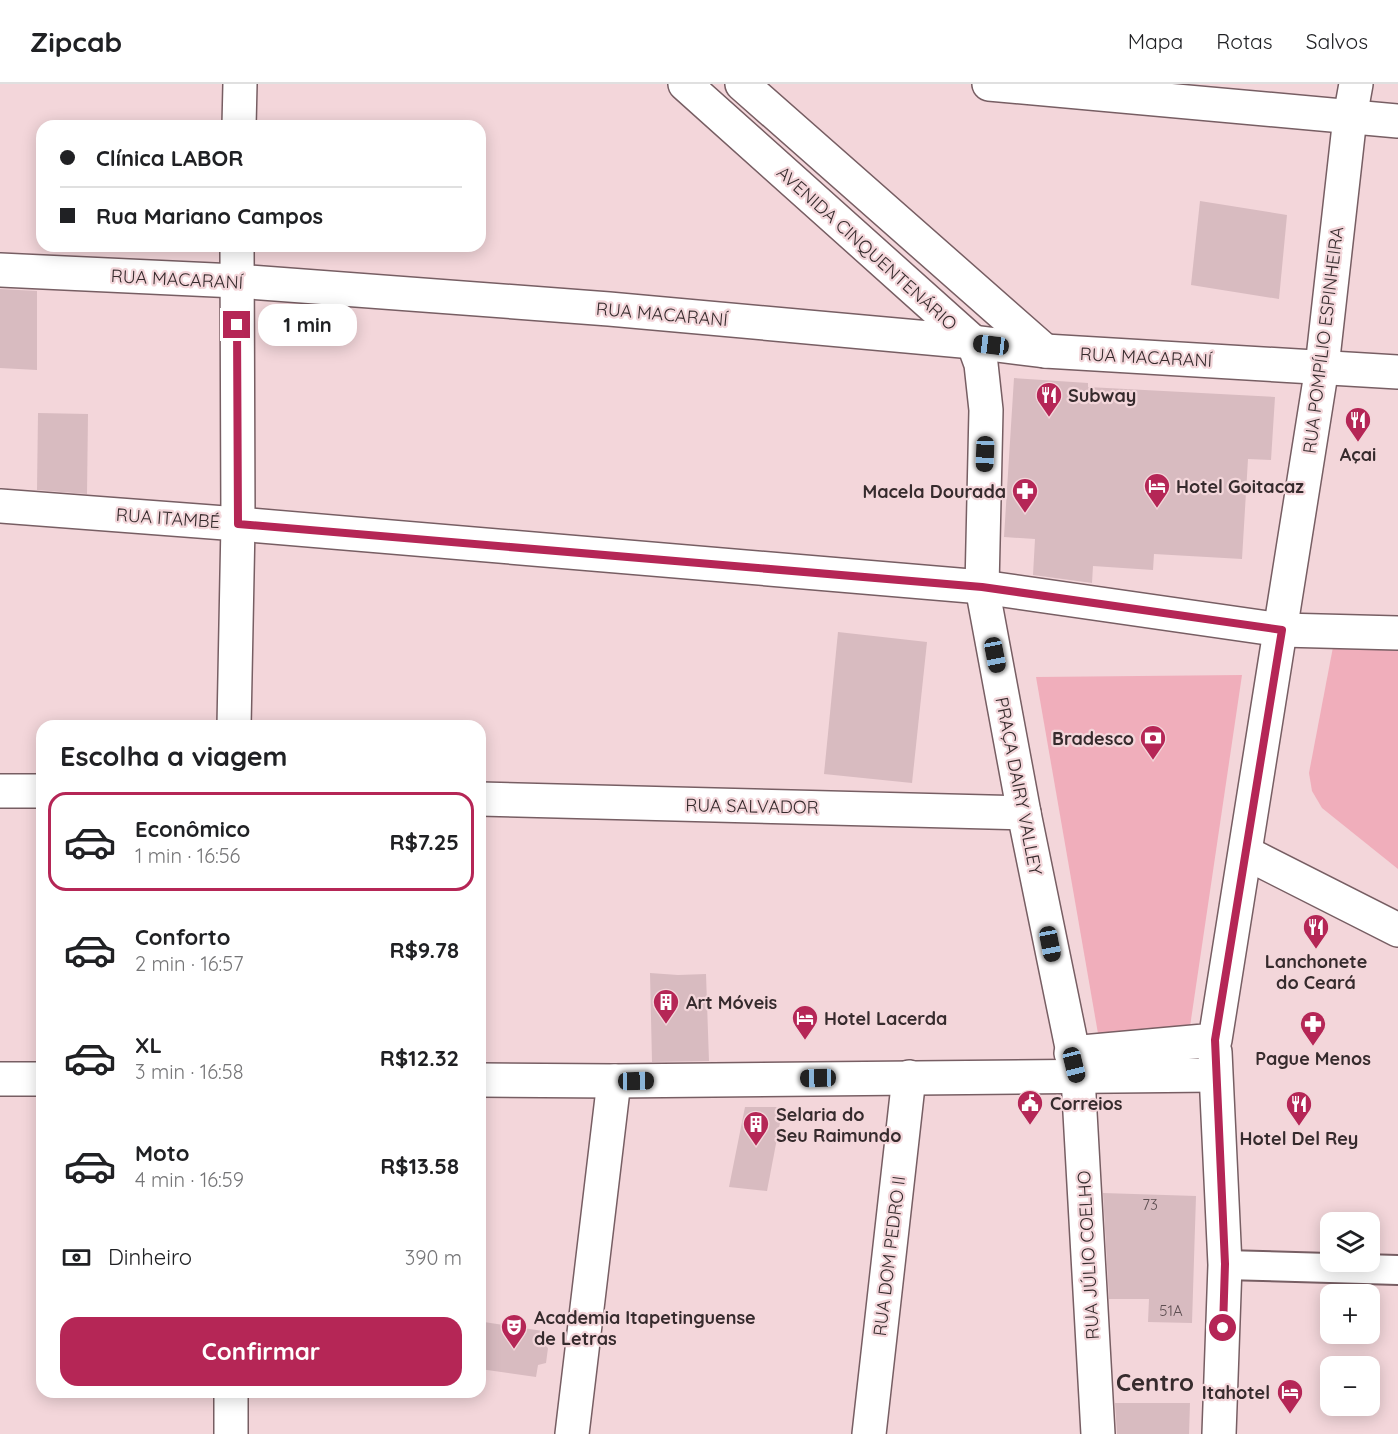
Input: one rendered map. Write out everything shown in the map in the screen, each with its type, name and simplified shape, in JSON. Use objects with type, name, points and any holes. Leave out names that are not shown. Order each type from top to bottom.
[{"type":"street","points":[[239,120],[240,84]]},
{"type":"street","name":"AVENIDA CINQUENTENÁRIO","points":[[685,84],[972,342],[981,364],[986,410],[982,587]]},
{"type":"street","points":[[742,84],[1045,351]]},
{"type":"street","points":[[989,84],[1398,121]]},
{"type":"street","name":"RUA POMPÍLIO ESPINHEIRA","points":[[1282,630],[1322,367],[1350,117],[1356,84]]},
{"type":"street","points":[[234,720],[238,524],[237,252]]},
{"type":"street","name":"RUA MACARANÍ","points":[[0,270],[236,281],[609,309],[972,342],[1045,351],[1398,372]]},
{"type":"street","name":"RUA ITAMBÉ","points":[[0,506],[982,587]]},
{"type":"street","points":[[982,587],[1282,630],[1398,633]]},
{"type":"street","name":"PRAÇA DAIRY VALLEY","points":[[982,587],[1074,1065]]},
{"type":"street","points":[[1219,1434],[1225,1264],[1215,1040],[1282,630]]},
{"type":"street","points":[[0,791],[36,792]]},
{"type":"street","name":"RUA SALVADOR","points":[[486,799],[1024,813]]},
{"type":"street","points":[[1246,853],[1398,930]]},
{"type":"street","points":[[486,1080],[614,1081],[909,1077],[1074,1065],[1215,1040]]},
{"type":"street","points":[[1074,1065],[1215,1075]]},
{"type":"street","name":"RUA JÚLIO COELHO","points":[[1074,1065],[1098,1434]]},
{"type":"street","name":"RUA DOM PEDRO II","points":[[869,1434],[909,1077]]},
{"type":"street","points":[[0,1079],[36,1079]]},
{"type":"street","points":[[572,1434],[614,1081]]},
{"type":"street","points":[[1225,1264],[1398,1270]]},
{"type":"street","points":[[231,1398],[231,1434]]},
{"type":"shaded area","points":[[1333,647],[1398,648],[1398,869],[1322,808],[1312,791],[1309,773]]},
{"type":"shaded area","points":[[1242,675],[1188,1040],[1100,1045],[1036,677]]},
{"type":"building","points":[[1200,201],[1287,215],[1279,299],[1191,285]]},
{"type":"building","points":[[0,289],[37,291],[37,370],[0,368]]},
{"type":"building","points":[[1014,378],[1088,383],[1088,387],[1275,397],[1271,460],[1248,459],[1242,559],[1154,554],[1153,570],[1093,566],[1092,583],[1033,575],[1035,539],[1004,537]]},
{"type":"building","points":[[38,413],[88,414],[87,494],[37,490]]},
{"type":"building","points":[[838,632],[927,642],[912,783],[824,774]]},
{"type":"building","points":[[650,973],[706,974],[709,1061],[652,1062]]},
{"type":"building","name":"Selaria do Seu Raimundo","points":[[745,1107],[783,1107],[767,1191],[729,1187]]},
{"type":"building","points":[[1103,1193],[1196,1196],[1192,1323],[1148,1322],[1149,1299],[1109,1299]]},
{"type":"building","name":"Academia Itapetinguense de Letras","points":[[486,1322],[543,1331],[541,1342],[548,1348],[546,1363],[538,1365],[536,1377],[486,1370]]},
{"type":"building","points":[[1115,1403],[1190,1403],[1189,1434],[1117,1434]]},
{"type":"place","name":"Subway","points":[[1049,418]]},
{"type":"place","name":"Açai","points":[[1358,443]]},
{"type":"place","name":"Hotel Goitacaz","points":[[1157,509]]},
{"type":"place","name":"Macela Dourada","points":[[1025,514]]},
{"type":"place","name":"Bradesco","points":[[1153,761]]},
{"type":"place","name":"Lanchonete do Ceará","points":[[1316,950]]},
{"type":"place","name":"Art Móveis","points":[[666,1025]]},
{"type":"place","name":"Hotel Lacerda","points":[[805,1041]]},
{"type":"place","name":"Pague Menos","points":[[1313,1047]]},
{"type":"place","name":"Correios","points":[[1030,1126]]},
{"type":"place","name":"Hotel Del Rey","points":[[1299,1127]]},
{"type":"place","name":"Selaria do Seu Raimundo","points":[[756,1147]]},
{"type":"place","name":"Academia Itapetinguense de Letras","points":[[514,1350]]},
{"type":"place","name":"Itahotel","points":[[1290,1415]]},
{"type":"district","name":"Centro","points":[[1155,1382]]},
{"type":"route","points":[[237,325],[238,524],[982,587],[1282,630],[1215,1040],[1225,1264],[1223,1328]]}]
